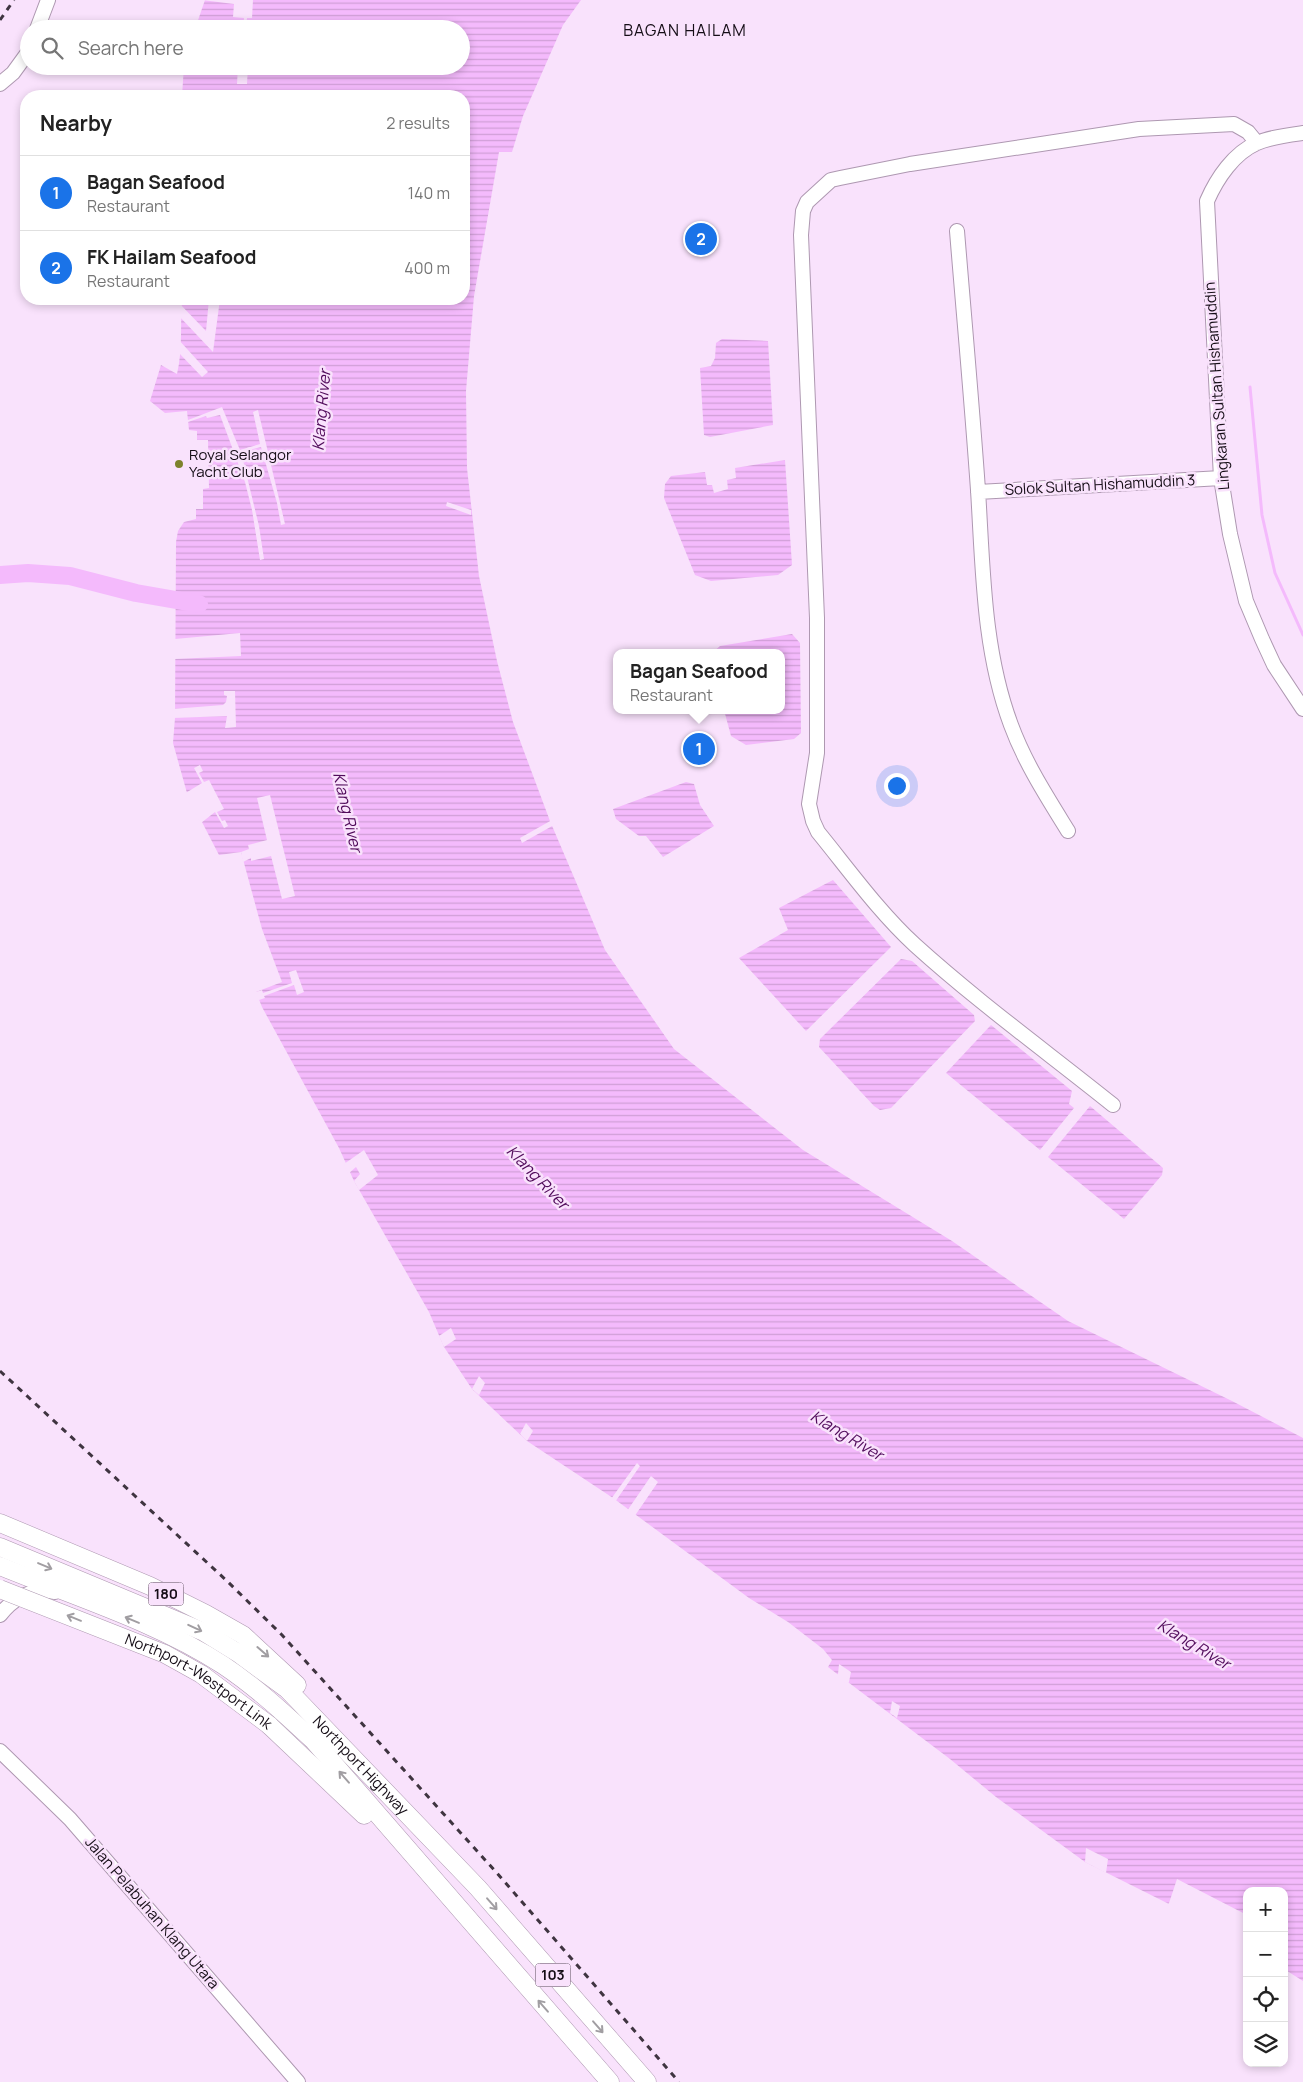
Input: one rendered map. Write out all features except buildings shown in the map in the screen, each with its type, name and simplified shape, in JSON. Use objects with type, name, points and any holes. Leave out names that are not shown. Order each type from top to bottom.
[{"type":"main road","name":"180","points":[[0,1523],[150,1586],[243,1635],[310,1698],[378,1768],[459,1869]]},
{"type":"main road","name":"Northport Highway","points":[[0,1547],[91,1586],[168,1615],[204,1632],[238,1652],[288,1689],[478,1888],[646,2082]]},
{"type":"main road","name":"Northport Highway","points":[[0,1566],[78,1596],[172,1637],[222,1665],[259,1692],[314,1741],[433,1881],[610,2082]]},
{"type":"main road","name":"Northport-Westport Link","points":[[0,1589],[164,1654],[202,1674],[269,1725],[433,1881]]},
{"type":"street","points":[[40,20],[48,0]]},
{"type":"street","points":[[0,84],[13,73],[20,63]]},
{"type":"street","points":[[1113,1105],[961,984],[914,944],[870,896],[818,832],[813,821],[809,804],[817,753],[817,618],[803,309],[801,235],[803,211],[807,202],[831,180],[910,164],[1017,147],[1139,129],[1234,124],[1248,132],[1257,143]]},
{"type":"street","name":"Lingkaran Sultan Hishamuddin","points":[[1303,133],[1257,143],[1234,160],[1215,183],[1207,201],[1221,478],[1236,565],[1246,601],[1274,665],[1303,710]]},
{"type":"street","points":[[957,230],[978,492],[982,573],[992,655],[1011,726],[1040,786],[1068,831]]},
{"type":"street","name":"Solok Sultan Hishamuddin 3","points":[[978,492],[1221,478]]},
{"type":"street","points":[[0,1615],[16,1598],[42,1590],[78,1596]]},
{"type":"street","name":"Jalan Pelabuhan Klang Utara","points":[[0,1751],[70,1819],[298,2082]]},
{"type":"water","name":"Klang River","points":[[205,0],[581,0],[563,25],[523,116],[512,152],[499,152],[474,296],[466,391],[467,468],[479,576],[497,661],[513,722],[550,821],[605,950],[674,1049],[803,1150],[952,1241],[1068,1321],[1303,1438],[1303,1981],[1288,1972],[1288,1887],[1243,1887],[1243,1943],[1085,1862],[996,1797],[950,1759],[828,1667],[832,1660],[823,1649],[788,1622],[749,1598],[613,1498],[527,1441],[472,1389],[444,1347],[429,1312],[354,1181],[339,1148],[262,1007],[256,992],[282,982],[262,929],[241,852],[219,855],[187,793],[173,743],[175,718],[176,542],[178,531],[184,522],[196,519],[196,509],[203,509],[203,489],[209,488],[208,440],[197,440],[197,431],[189,430],[187,411],[165,413],[150,401],[161,365],[177,374],[181,346],[182,305],[470,305],[470,90],[182,90],[183,75],[470,75],[470,20],[198,20]]},
{"type":"water","points":[[722,339],[768,341],[773,425],[710,437],[704,435],[700,368],[711,366],[715,358],[716,343]]},
{"type":"water","points":[[785,460],[792,565],[778,575],[711,581],[695,575],[664,498],[665,484],[671,476],[705,472],[707,485],[712,485],[714,493],[728,489],[727,480],[736,478],[735,468]]},
{"type":"water","points":[[792,634],[800,643],[801,733],[794,739],[746,745],[731,736],[725,714],[785,714],[785,649],[717,649],[720,646]]},
{"type":"water","points":[[686,782],[694,784],[700,805],[714,826],[663,857],[646,836],[639,836],[616,819],[613,809]]},
{"type":"water","points":[[833,880],[891,947],[806,1031],[739,958],[788,930],[779,908]]},
{"type":"water","points":[[901,959],[912,961],[974,1015],[975,1021],[891,1108],[880,1110],[874,1106],[819,1047],[820,1039]]},
{"type":"water","points":[[991,1025],[1072,1091],[1069,1104],[1074,1108],[1040,1150],[946,1073]]},
{"type":"water","points":[[1090,1106],[1163,1168],[1162,1175],[1124,1219],[1048,1157]]},
{"type":"pier","points":[[202,0],[253,0],[252,18],[244,20],[244,18],[233,17],[234,4]]},
{"type":"pier","points":[[238,75],[248,75],[247,84],[237,84]]},
{"type":"pier","points":[[179,305],[181,305],[206,331],[208,305],[219,305],[213,352],[178,315]]},
{"type":"pier","points":[[178,339],[208,372],[202,377],[178,352]]},
{"type":"pier","points":[[222,407],[240,450],[260,444],[253,412],[258,410],[285,524],[281,525],[277,503],[261,447],[241,452],[259,526],[264,559],[260,560],[252,510],[245,482],[220,415],[207,418],[206,416],[188,422],[188,420]]},
{"type":"pier","points":[[447,502],[471,510],[471,515],[446,506]]},
{"type":"pier","points":[[240,633],[241,656],[175,659],[175,639]]},
{"type":"pier","points":[[224,691],[235,691],[236,727],[225,728],[227,716],[173,718],[172,709],[223,705],[226,702],[227,696],[224,695]]},
{"type":"pier","points":[[200,765],[203,771],[199,773],[204,782],[209,780],[224,809],[217,812],[222,821],[225,820],[228,826],[224,828],[215,812],[201,823],[184,794],[202,783],[194,768]]},
{"type":"pier","points":[[270,795],[295,896],[282,899],[271,856],[251,861],[251,858],[243,862],[241,852],[249,849],[248,845],[267,840],[257,798]]},
{"type":"pier","points":[[552,820],[554,825],[522,843],[520,838]]},
{"type":"pier","points":[[296,970],[304,992],[297,995],[294,985],[264,996],[265,998],[256,999],[256,992],[262,990],[263,993],[292,983],[289,972]]},
{"type":"pier","points":[[364,1150],[378,1175],[359,1190],[354,1181],[360,1174],[356,1167],[348,1174],[344,1164]]},
{"type":"pier","points":[[451,1328],[456,1339],[444,1347],[439,1336]]},
{"type":"pier","points":[[479,1376],[485,1383],[479,1395],[472,1389]]},
{"type":"pier","points":[[526,1423],[533,1431],[527,1441],[520,1434]]},
{"type":"pier","points":[[637,1463],[640,1466],[615,1502],[611,1499]]},
{"type":"pier","points":[[651,1476],[658,1482],[634,1517],[627,1511]]},
{"type":"pier","points":[[839,1664],[851,1672],[847,1684],[836,1676]]},
{"type":"pier","points":[[892,1701],[900,1706],[897,1718],[890,1713]]},
{"type":"pier","points":[[1086,1848],[1108,1859],[1106,1873],[1085,1862]]},
{"type":"pier","points":[[1177,1879],[1243,1913],[1243,1946],[1167,1905]]},
{"type":"waterway","points":[[1250,387],[1262,515],[1275,573],[1303,635]]},
{"type":"waterway","points":[[0,575],[28,573],[70,576],[136,593],[199,604]]},
{"type":"railway","points":[[0,20],[14,0]]},
{"type":"railway","points":[[0,1371],[227,1581],[282,1635],[496,1872],[679,2082]]},
{"type":"place","name":"FK Hailam Seafood","points":[[701,239]]},
{"type":"place","name":"Royal Selangor Yacht Club","points":[[179,464]]},
{"type":"place","name":"Bagan Seafood","points":[[699,749]]},
{"type":"district","name":"BAGAN HAILAM","points":[[685,30]]}]
